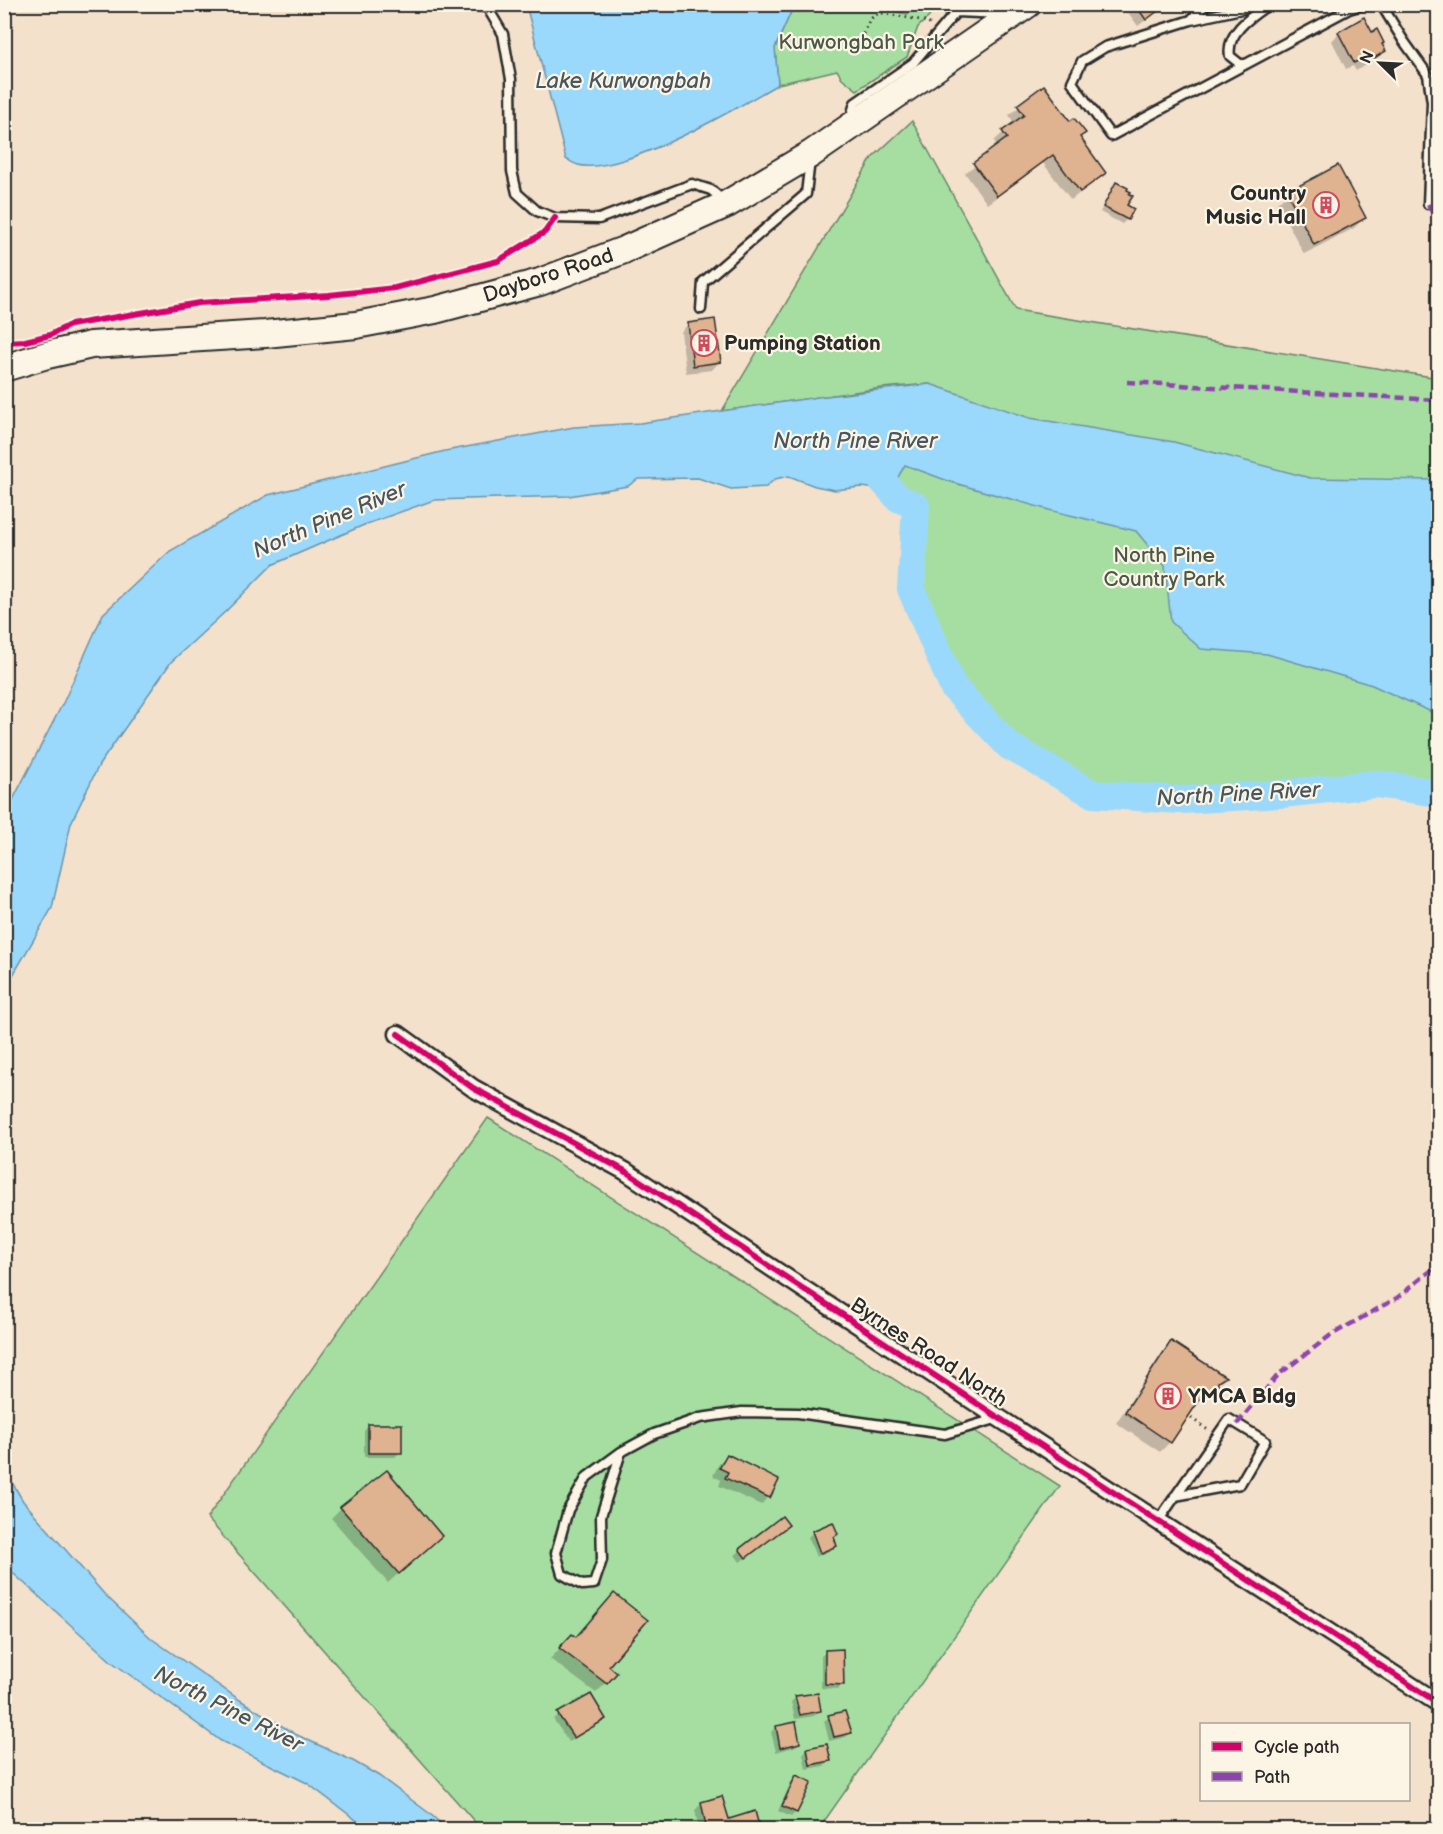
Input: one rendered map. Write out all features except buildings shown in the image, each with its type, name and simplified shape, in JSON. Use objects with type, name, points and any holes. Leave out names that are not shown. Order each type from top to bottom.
[{"type":"main road","name":"Dayboro Road","points":[[4,368],[91,345],[356,325],[435,310],[540,282],[624,250],[728,204],[811,154],[1020,10]]},
{"type":"street","name":"Byrnes Road North","points":[[398,1034],[473,1088],[625,1172],[999,1418],[1438,1702]]},
{"type":"lane","points":[[458,4],[486,6],[502,34],[511,79],[512,171],[517,193],[537,211],[555,218],[598,219],[692,184],[711,190],[728,204]]},
{"type":"lane","points":[[1191,20],[1206,4]]},
{"type":"lane","points":[[1266,4],[1191,20],[1105,46],[1082,61],[1071,82],[1111,136],[1349,9],[1364,4]]},
{"type":"lane","points":[[1246,64],[1234,61],[1230,56],[1230,44],[1244,23],[1266,4]]},
{"type":"lane","points":[[1381,4],[1435,88],[1428,204]]},
{"type":"lane","points":[[848,129],[855,103],[912,63],[956,12],[1020,10]]},
{"type":"lane","points":[[701,309],[704,282],[806,194],[811,154]]},
{"type":"lane","points":[[621,1452],[601,1516],[602,1560],[594,1584],[582,1585],[562,1574],[556,1552],[568,1510],[587,1478],[621,1452],[654,1434],[700,1418],[742,1412],[798,1413],[945,1434],[999,1418]]},
{"type":"lane","points":[[1158,1521],[1175,1496],[1229,1419],[1265,1441],[1240,1484],[1175,1496]]},
{"type":"path","points":[[862,34],[868,21],[875,14],[882,13],[925,21],[940,32]]},
{"type":"path","points":[[1191,1418],[1217,1436]]},
{"type":"green space","name":"Kurwongbah Park","points":[[794,5],[877,5],[879,8],[907,14],[923,5],[934,5],[929,17],[918,27],[907,57],[857,90],[842,78],[837,70],[778,84],[775,48]]},
{"type":"green space","name":"North Pine Country Park","points":[[912,121],[1016,310],[1438,378],[1438,793],[1375,784],[1281,794],[1181,800],[1093,794],[1009,746],[953,687],[911,589],[916,506],[898,498],[888,487],[895,481],[907,456],[929,384],[882,388],[722,411],[872,158]]},
{"type":"green space","points":[[488,1118],[1060,1486],[818,1830],[481,1829],[207,1518]]},
{"type":"water","name":"Lake Kurwongbah","points":[[526,4],[794,5],[775,48],[778,84],[680,137],[622,160],[598,166],[578,165],[566,159]]},
{"type":"water","points":[[930,384],[1030,418],[1174,442],[1310,478],[1438,480],[1438,715],[1372,685],[1267,654],[1201,649],[1171,622],[1165,566],[1136,531],[1049,510],[951,482],[905,465],[894,484],[898,498],[879,489],[861,487],[835,490],[815,486],[789,476],[775,479],[766,487],[731,489],[698,478],[638,479],[628,486],[569,496],[434,500],[364,525],[272,565],[171,662],[99,765],[71,823],[52,908],[5,989],[5,815],[64,701],[103,614],[170,551],[268,495],[445,451],[574,427],[640,423],[818,397]]},
{"type":"water","name":"North Pine River","points":[[4,1469],[23,1501],[105,1595],[152,1639],[240,1700],[295,1734],[379,1776],[447,1829],[368,1829],[307,1783],[221,1741],[112,1662],[5,1566]]},
{"type":"waterway","name":"North Pine River","points":[[872,469],[898,498],[916,506],[911,589],[953,687],[1009,746],[1093,794],[1181,800],[1281,794],[1375,784],[1438,793]]},
{"type":"marked path","points":[[1428,204],[1438,223]]},
{"type":"marked path","points":[[1127,382],[1438,400]]},
{"type":"marked path","points":[[1237,1424],[1278,1375],[1331,1335],[1397,1298],[1438,1265]]},
{"type":"cycle path","points":[[4,342],[25,341],[50,335],[70,325],[199,303],[329,295],[395,288],[498,261],[545,232],[555,218]]},
{"type":"cycle path","points":[[398,1034],[473,1088],[625,1171],[999,1418],[1438,1703]]},
{"type":"place","name":"Country Music Hall","points":[[1326,205]]},
{"type":"place","name":"Pumping Station","points":[[704,343]]},
{"type":"place","name":"YMCA Bldg","points":[[1168,1396]]}]
